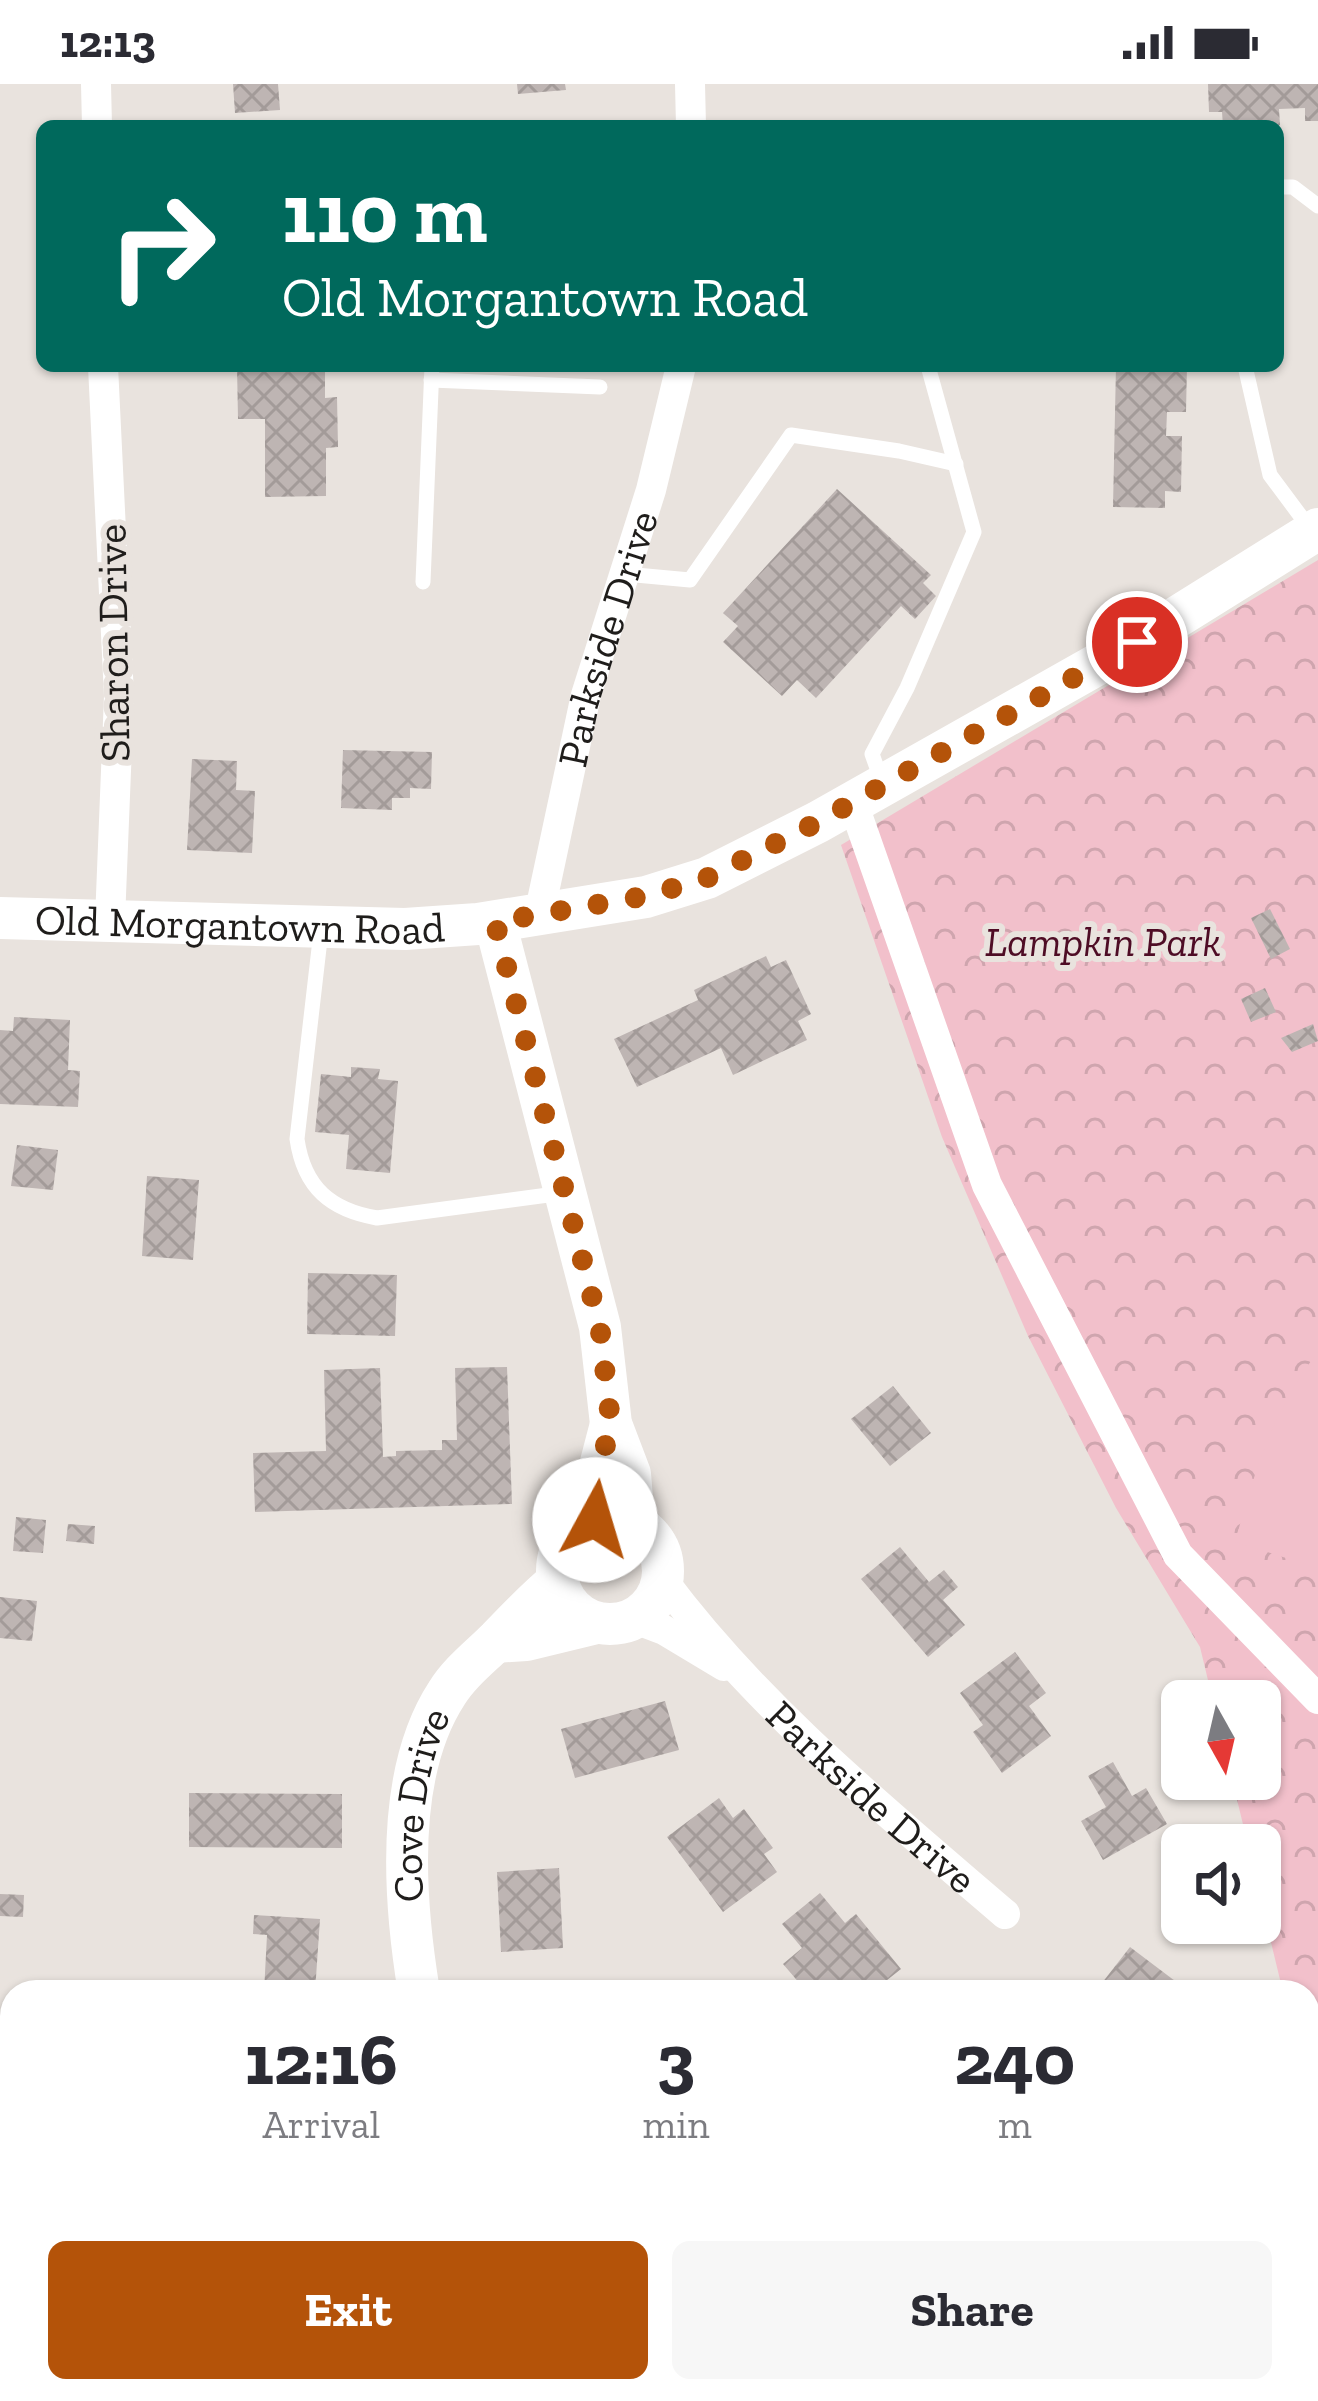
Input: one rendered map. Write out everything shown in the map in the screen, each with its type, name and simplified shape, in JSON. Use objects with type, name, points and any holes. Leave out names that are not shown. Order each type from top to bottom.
[{"type":"street","points":[[96,84],[97,120]]},
{"type":"street","points":[[690,84],[691,120]]},
{"type":"street","name":"Sharon Drive","points":[[103,372],[119,696],[110,920]]},
{"type":"street","name":"Parkside Drive","points":[[539,915],[586,695],[651,490],[680,372]]},
{"type":"street","name":"Old Morgantown Road","points":[[0,918],[405,928],[495,922],[646,896],[707,878],[868,794],[1137,642],[1315,531]]},
{"type":"street","points":[[868,794],[987,1185],[1178,1555],[1318,1699]]},
{"type":"street","points":[[495,922],[600,1328],[611,1424],[599,1470],[614,1522],[578,1528],[557,1562],[558,1581]]},
{"type":"street","name":"Parkside Drive","points":[[614,1522],[650,1535],[661,1551],[662,1579],[740,1675],[1005,1914]]},
{"type":"street","points":[[495,1642],[615,1621],[650,1607],[662,1579]]},
{"type":"street","name":"Parkside Drive","points":[[558,1581],[578,1615],[664,1630],[740,1675]]},
{"type":"street","name":"Cove Drive","points":[[417,1980],[407,1884],[418,1758],[446,1694],[464,1670],[558,1581]]},
{"type":"lane","points":[[1284,187],[1293,188],[1318,206]]},
{"type":"lane","points":[[868,794],[872,754],[907,688],[974,532],[930,372]]},
{"type":"lane","points":[[1246,372],[1270,475],[1315,531]]},
{"type":"lane","points":[[424,582],[432,373],[600,387]]},
{"type":"lane","points":[[625,574],[690,580],[791,435],[956,464]]},
{"type":"lane","points":[[321,928],[297,1139],[310,1184],[330,1203],[352,1214],[377,1218],[565,1193]]},
{"type":"green space","name":"Lampkin Park","points":[[1318,560],[1318,1980],[1280,1980],[1271,1944],[1281,1944],[1281,1824],[1243,1824],[1237,1800],[1281,1800],[1281,1680],[1208,1680],[1200,1647],[1116,1508],[1028,1336],[942,1137],[841,845]]},
{"type":"green space","points":[[1318,1352],[1318,1568],[1235,1542],[1277,1419]]},
{"type":"building","points":[[233,84],[278,84],[280,110],[235,113]]},
{"type":"building","points":[[517,84],[565,84],[566,90],[518,94]]},
{"type":"building","points":[[1208,84],[1318,84],[1318,121],[1305,121],[1305,108],[1279,109],[1280,120],[1223,120],[1222,112],[1209,112]]},
{"type":"building","points":[[237,372],[325,372],[325,398],[337,397],[338,447],[326,448],[326,496],[265,497],[265,419],[238,419]]},
{"type":"building","points":[[1116,372],[1187,372],[1186,412],[1167,412],[1166,436],[1182,436],[1181,492],[1165,491],[1165,508],[1113,507]]},
{"type":"building","points":[[837,489],[931,575],[923,583],[936,596],[915,619],[901,606],[816,698],[797,680],[782,696],[723,642],[738,626],[723,613]]},
{"type":"building","points":[[343,750],[432,752],[431,789],[410,788],[410,798],[392,798],[392,810],[341,808]]},
{"type":"building","points":[[192,759],[237,761],[236,790],[255,791],[252,853],[187,850]]},
{"type":"building","points":[[1270,909],[1290,949],[1271,959],[1251,918]]},
{"type":"building","points":[[766,956],[771,967],[786,960],[811,1014],[798,1021],[807,1040],[733,1075],[721,1048],[637,1087],[614,1039],[698,1000],[694,990]]},
{"type":"building","points":[[1265,988],[1276,1012],[1251,1022],[1241,999]]},
{"type":"building","points":[[14,1017],[70,1020],[68,1070],[80,1071],[78,1107],[0,1104],[0,1030],[13,1031]]},
{"type":"building","points":[[1313,1024],[1318,1041],[1292,1052],[1281,1038]]},
{"type":"building","points":[[351,1067],[380,1069],[378,1079],[398,1081],[390,1173],[346,1169],[349,1135],[315,1132],[321,1074],[351,1077]]},
{"type":"building","points":[[17,1145],[58,1150],[53,1190],[11,1186]]},
{"type":"building","points":[[147,1176],[199,1180],[193,1260],[142,1256]]},
{"type":"building","points":[[308,1273],[397,1275],[395,1336],[307,1334]]},
{"type":"building","points":[[507,1367],[512,1504],[255,1512],[253,1453],[326,1451],[324,1370],[380,1368],[383,1457],[396,1456],[396,1451],[442,1450],[442,1440],[457,1440],[455,1368]]},
{"type":"building","points":[[893,1386],[931,1433],[890,1466],[851,1419]]},
{"type":"building","points":[[16,1517],[46,1520],[43,1553],[13,1551]]},
{"type":"building","points":[[68,1524],[95,1526],[94,1544],[66,1541]]},
{"type":"building","points":[[900,1547],[929,1582],[944,1570],[958,1587],[943,1600],[965,1625],[928,1657],[861,1579]]},
{"type":"building","points":[[0,1597],[37,1601],[32,1641],[0,1638]]},
{"type":"building","points":[[1015,1652],[1046,1693],[1029,1706],[1051,1736],[1002,1773],[973,1732],[983,1725],[960,1693]]},
{"type":"building","points":[[665,1701],[679,1750],[575,1778],[561,1729]]},
{"type":"building","points":[[1113,1762],[1132,1796],[1146,1788],[1167,1824],[1103,1860],[1081,1821],[1106,1807],[1088,1776]]},
{"type":"building","points":[[189,1793],[342,1794],[342,1848],[189,1847]]},
{"type":"building","points":[[719,1798],[733,1818],[744,1809],[773,1848],[764,1854],[777,1872],[723,1912],[667,1837]]},
{"type":"building","points":[[559,1868],[563,1948],[501,1952],[497,1872]]},
{"type":"building","points":[[820,1893],[845,1923],[856,1914],[901,1969],[887,1980],[797,1980],[783,1964],[802,1948],[782,1924]]},
{"type":"building","points":[[0,1894],[24,1895],[23,1917],[0,1916]]},
{"type":"building","points":[[254,1915],[320,1919],[316,1980],[265,1980],[267,1935],[253,1934]]},
{"type":"building","points":[[1130,1947],[1174,1980],[1104,1980]]},
{"type":"route","points":[[595,1520],[599,1470],[611,1424],[600,1328],[495,922],[646,896],[753,858],[1137,642]]}]
